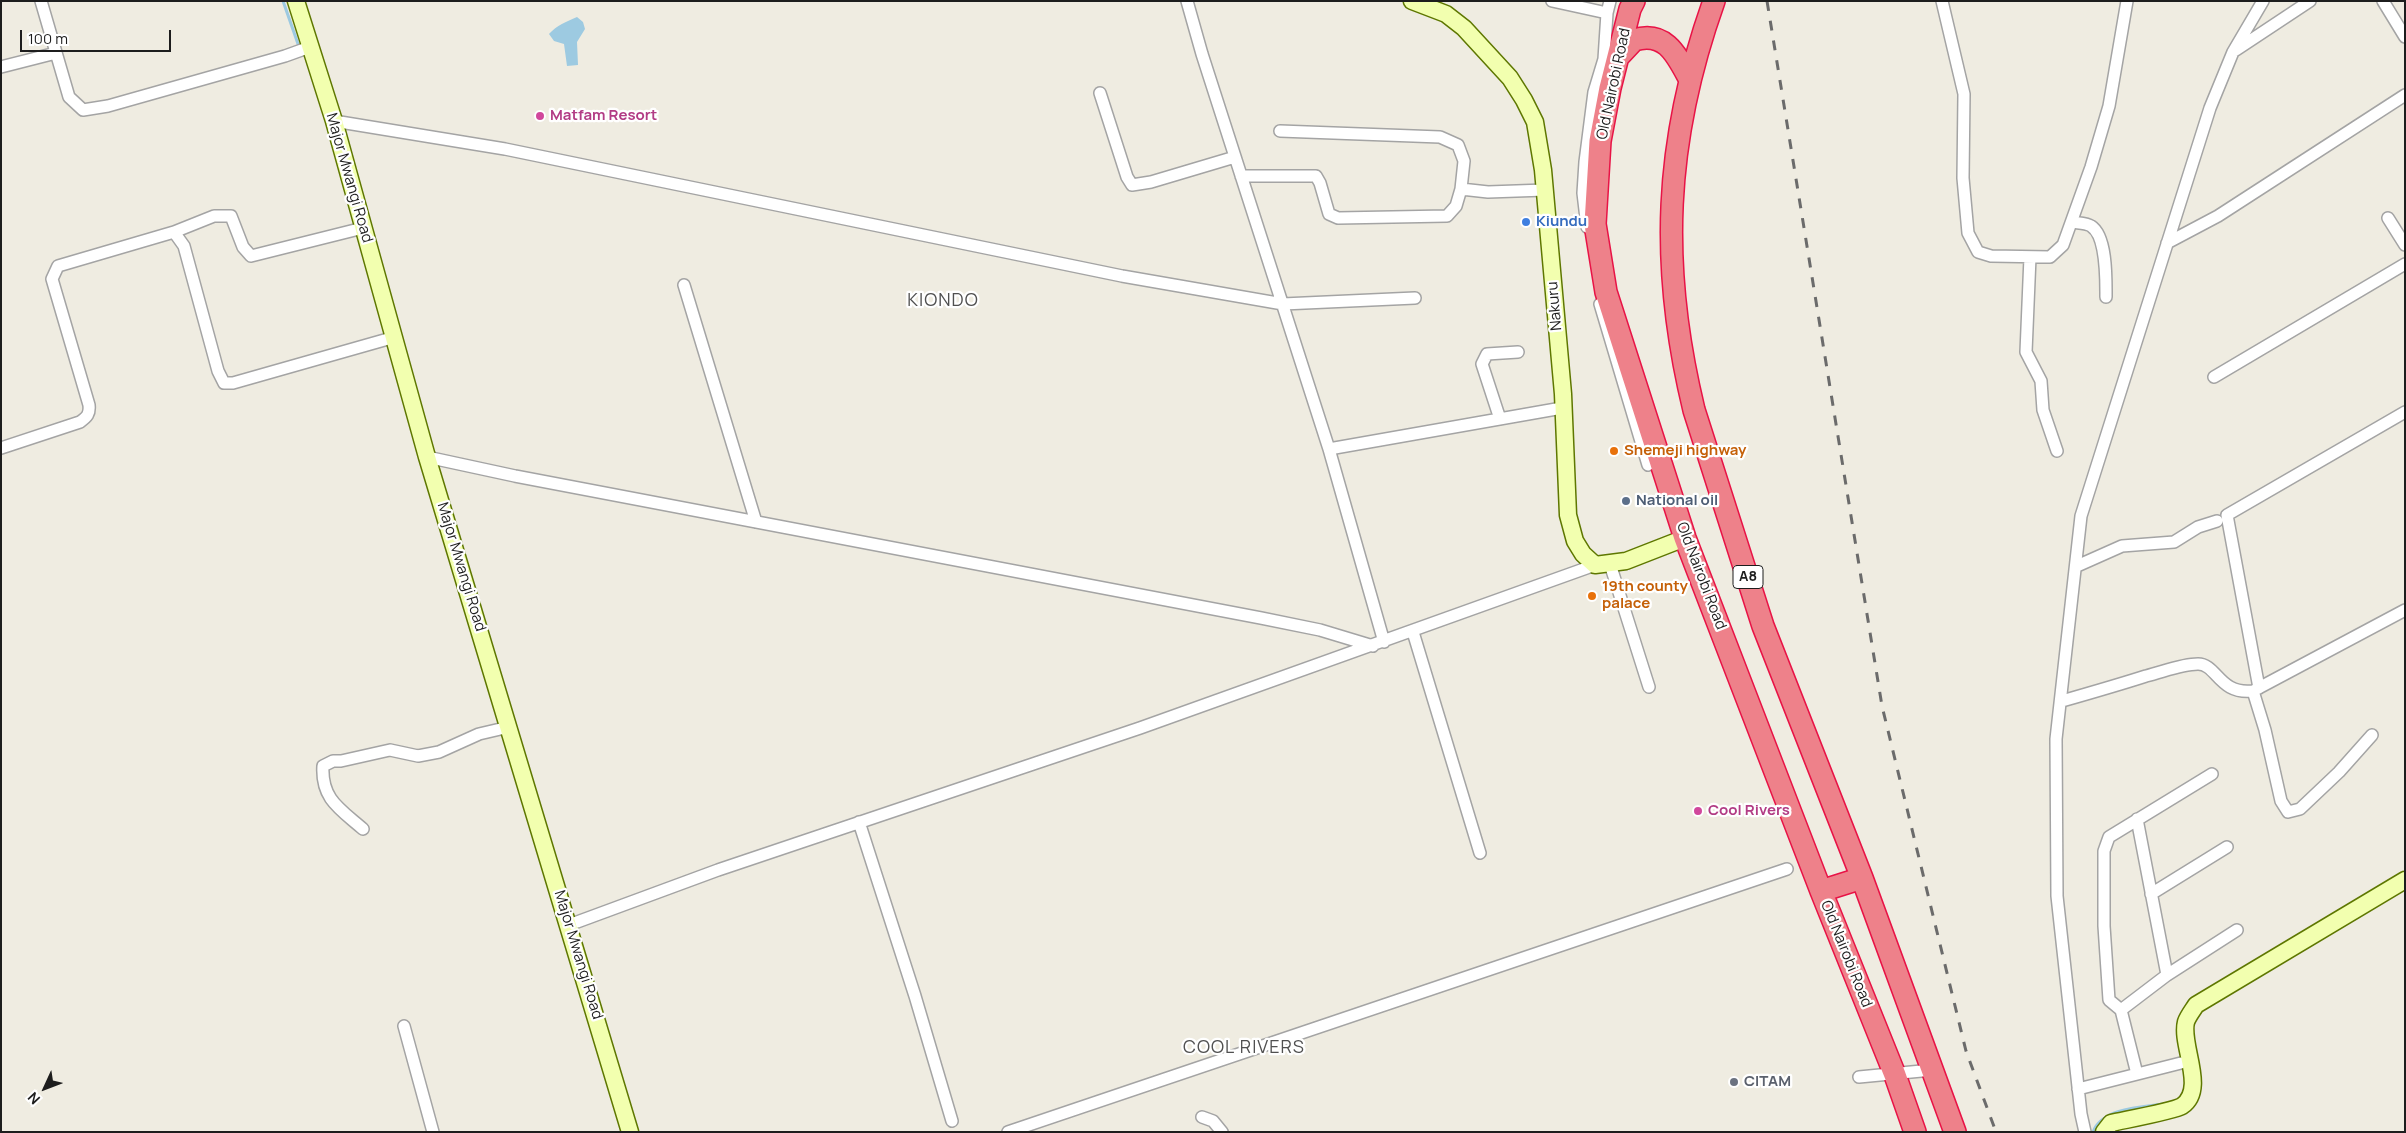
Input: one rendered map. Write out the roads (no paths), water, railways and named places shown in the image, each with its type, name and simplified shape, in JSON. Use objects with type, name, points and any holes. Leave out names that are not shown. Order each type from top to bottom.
[{"type":"highway","name":"Old Nairobi Road","points":[[1634,1],[1630,9],[1608,96],[1600,141],[1596,224],[1606,292],[1686,538],[1821,891],[1895,1075],[1915,1132]]},
{"type":"highway","name":"A8","points":[[1714,1],[1694,59],[1675,158],[1671,230],[1674,307],[1685,374],[1694,410],[1763,626],[1862,878],[1955,1132]]},
{"type":"highway","points":[[1619,56],[1634,40],[1654,37],[1668,44],[1690,80]]},
{"type":"highway","points":[[1821,891],[1862,878]]},
{"type":"street","points":[[41,1],[69,97],[83,110],[108,106],[285,56],[310,47]]},
{"type":"street","name":"Major Mwangi Road","points":[[296,1],[334,120],[427,457],[630,1132]]},
{"type":"street","points":[[1187,1],[1202,54],[1329,449],[1378,644]]},
{"type":"street","name":"Nakuru","points":[[1412,1],[1446,14],[1464,28],[1510,78],[1535,122],[1545,190],[1563,394],[1562,408],[1568,515],[1575,540],[1583,554],[1603,565]]},
{"type":"street","points":[[1552,1],[1609,7],[1604,59],[1594,92],[1589,124],[1583,193],[1597,294],[1648,465]]},
{"type":"street","points":[[1942,1],[1964,94],[1963,178],[1968,233],[1978,252],[1992,256],[2030,257],[2050,257],[2054,254],[2063,245],[2072,222],[2109,106],[2127,1]]},
{"type":"street","points":[[2085,1132],[2078,1089],[2057,896],[2056,738],[2062,701],[2067,634],[2077,566],[2077,543],[2081,516],[2210,108],[2233,52],[2263,1]]},
{"type":"street","points":[[2233,52],[2310,1]]},
{"type":"street","points":[[2383,1],[2405,37]]},
{"type":"street","points":[[1,67],[56,53]]},
{"type":"street","points":[[1100,93],[1126,177],[1132,185],[1151,182],[1235,157]]},
{"type":"street","points":[[2167,242],[2218,216],[2405,95]]},
{"type":"street","points":[[334,120],[505,149],[1122,276],[1282,304],[1416,298]]},
{"type":"street","points":[[1241,176],[1316,176],[1320,183],[1329,214],[1338,218],[1447,216],[1456,206],[1461,189],[1464,161],[1458,145],[1440,137],[1280,131]]},
{"type":"street","points":[[1461,189],[1488,192],[1545,190]]},
{"type":"street","points":[[1,448],[80,422],[87,417],[90,411],[52,279],[58,266],[174,232],[214,216],[231,216],[243,248],[251,256],[363,228]]},
{"type":"street","points":[[2388,218],[2405,245]]},
{"type":"street","points":[[2072,222],[2090,225],[2100,234],[2106,274],[2106,297]]},
{"type":"street","points":[[174,232],[184,246],[218,371],[224,383],[233,383],[395,337]]},
{"type":"street","points":[[2030,257],[2026,352],[2041,381],[2043,410],[2057,451]]},
{"type":"street","points":[[2214,377],[2405,264]]},
{"type":"street","points":[[684,285],[756,522]]},
{"type":"street","points":[[1500,419],[1482,364],[1487,354],[1518,352]]},
{"type":"street","points":[[1329,449],[1562,408]]},
{"type":"street","points":[[2372,734],[2339,772],[2300,809],[2288,812],[2281,801],[2256,689],[2227,515],[2405,412]]},
{"type":"street","points":[[427,457],[1320,630],[1378,644]]},
{"type":"street","points":[[2077,566],[2122,546],[2174,542],[2198,527],[2217,521]]},
{"type":"street","points":[[569,925],[718,870],[1082,748],[1603,565],[1626,560],[1686,538]]},
{"type":"street","points":[[1603,565],[1649,687]]},
{"type":"street","points":[[2062,701],[2180,667],[2200,664],[2209,669],[2222,682],[2240,692],[2256,689],[2405,610]]},
{"type":"street","points":[[1413,632],[1480,853]]},
{"type":"street","points":[[363,828],[328,798],[322,782],[323,766],[334,761],[390,750],[418,756],[439,752],[479,734],[509,727]]},
{"type":"street","points":[[2137,1074],[2121,1010],[2109,1000],[2104,926],[2104,850],[2109,837],[2212,774]]},
{"type":"street","points":[[2137,819],[2167,975]]},
{"type":"street","points":[[859,822],[915,996],[952,1120]]},
{"type":"street","points":[[2151,894],[2227,847]]},
{"type":"street","points":[[1008,1132],[1788,869]]},
{"type":"street","points":[[2104,1132],[2111,1123],[2182,1106],[2190,1096],[2193,1080],[2185,1037],[2186,1021],[2196,1005],[2405,880]]},
{"type":"street","points":[[2121,1010],[2167,975],[2237,930]]},
{"type":"street","points":[[404,1026],[433,1132]]},
{"type":"street","points":[[2078,1089],[2181,1063]]},
{"type":"street","points":[[1858,1077],[1932,1070]]},
{"type":"street","points":[[1202,1118],[1213,1121],[1222,1132]]},
{"type":"water","points":[[577,17],[583,22],[585,29],[577,42],[578,65],[567,66],[564,44],[554,41],[549,34],[558,26]]},
{"type":"waterway","points":[[283,1],[298,44]]},
{"type":"waterway","points":[[2093,1132],[2098,1124],[2113,1113],[2163,1104]]},
{"type":"railway","points":[[1767,1],[1882,706],[1966,1051],[1996,1132]]},
{"type":"place","name":"Matfam Resort","points":[[540,116]]},
{"type":"place","name":"Kiundu","points":[[1526,222]]},
{"type":"place","name":"Shemeji highway","points":[[1614,451]]},
{"type":"place","name":"National oil","points":[[1626,501]]},
{"type":"place","name":"19th county palace","points":[[1592,596]]},
{"type":"place","name":"Cool Rivers","points":[[1698,811]]},
{"type":"place","name":"CITAM","points":[[1734,1082]]},
{"type":"district","name":"KIONDO","points":[[943,301]]},
{"type":"district","name":"COOL RIVERS","points":[[1244,1048]]}]
